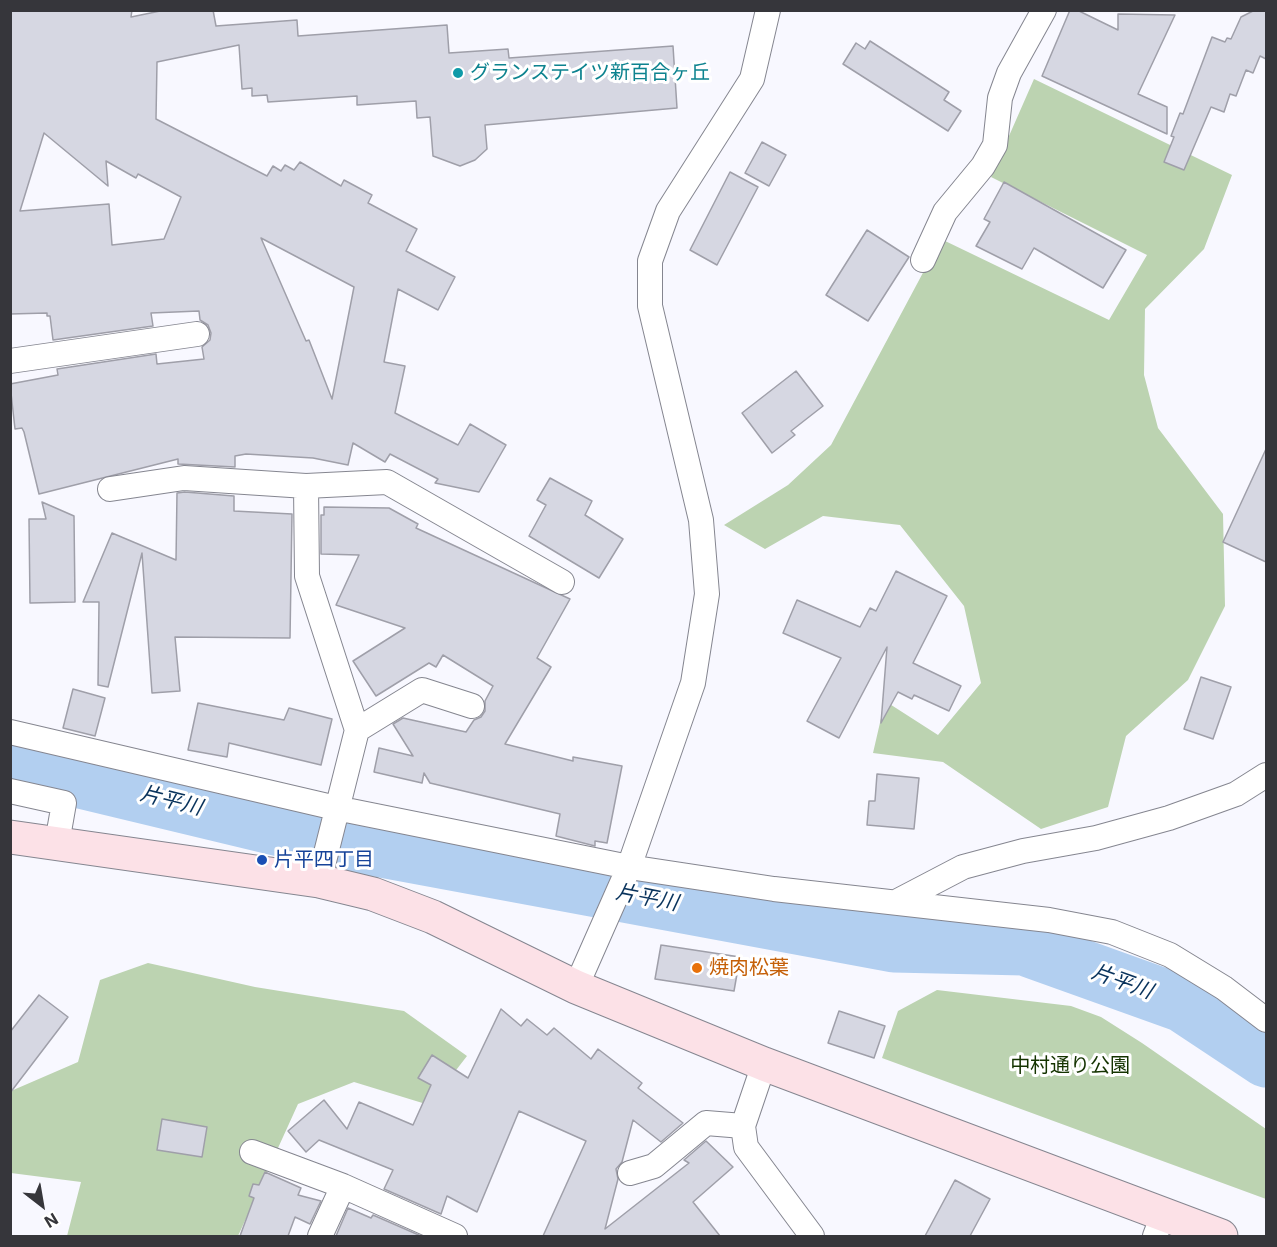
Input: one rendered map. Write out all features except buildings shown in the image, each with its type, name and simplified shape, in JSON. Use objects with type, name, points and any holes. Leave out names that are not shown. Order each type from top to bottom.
[{"type":"main road","points":[[10,837],[321,872],[433,917],[576,987],[1159,1226],[1221,1236]]},
{"type":"street","points":[[576,987],[629,867],[693,683],[707,594],[701,520],[650,306],[650,261],[668,211],[752,79],[768,10]]},
{"type":"street","points":[[923,260],[945,212],[983,166],[995,145],[1003,90],[1009,73],[1044,10]]},
{"type":"street","points":[[10,361],[197,334]]},
{"type":"street","points":[[110,489],[184,478],[306,486],[387,482],[562,582]]},
{"type":"street","points":[[306,486],[307,576],[357,730],[321,872]]},
{"type":"street","points":[[357,730],[422,690],[472,706]]},
{"type":"street","points":[[10,732],[336,808],[629,867],[774,889],[1049,920],[1112,932],[1170,956],[1224,988],[1266,1020]]},
{"type":"street","points":[[896,902],[963,867],[1023,851],[1096,838],[1169,818],[1236,794],[1266,775]]},
{"type":"street","points":[[10,791],[64,803],[57,843]]},
{"type":"street","points":[[764,1064],[743,1126],[746,1148],[812,1236]]},
{"type":"street","points":[[630,1173],[654,1166],[706,1123],[743,1126]]},
{"type":"street","points":[[252,1152],[343,1186],[455,1236]]},
{"type":"street","points":[[320,1236],[343,1186]]},
{"type":"green space","points":[[1034,79],[1232,175],[1204,249],[1145,309],[1144,375],[1158,428],[1223,514],[1225,606],[1188,680],[1126,736],[1108,807],[1041,829],[943,762],[873,753],[885,701],[938,735],[981,683],[964,606],[900,525],[823,516],[765,549],[724,525],[788,485],[831,445],[941,239],[1109,320],[1147,255],[991,177]]},
{"type":"green space","points":[[148,963],[255,987],[404,1011],[467,1056],[429,1105],[354,1082],[298,1104],[238,1236],[67,1236],[81,1182],[11,1173],[11,1091],[78,1062],[100,980]]},
{"type":"green space","name":"中村通り公園","points":[[937,990],[1071,1006],[1101,1017],[1142,1043],[1266,1129],[1266,1199],[882,1058],[898,1011]]},
{"type":"waterway","name":"片平川","points":[[10,763],[322,838],[894,944],[1024,947],[1183,1004],[1266,1059]]},
{"type":"place","name":"グランステイツ新百合ヶ丘","points":[[458,73]]},
{"type":"place","name":"片平四丁目","points":[[262,860]]},
{"type":"place","name":"焼肉松葉","points":[[697,968]]}]
